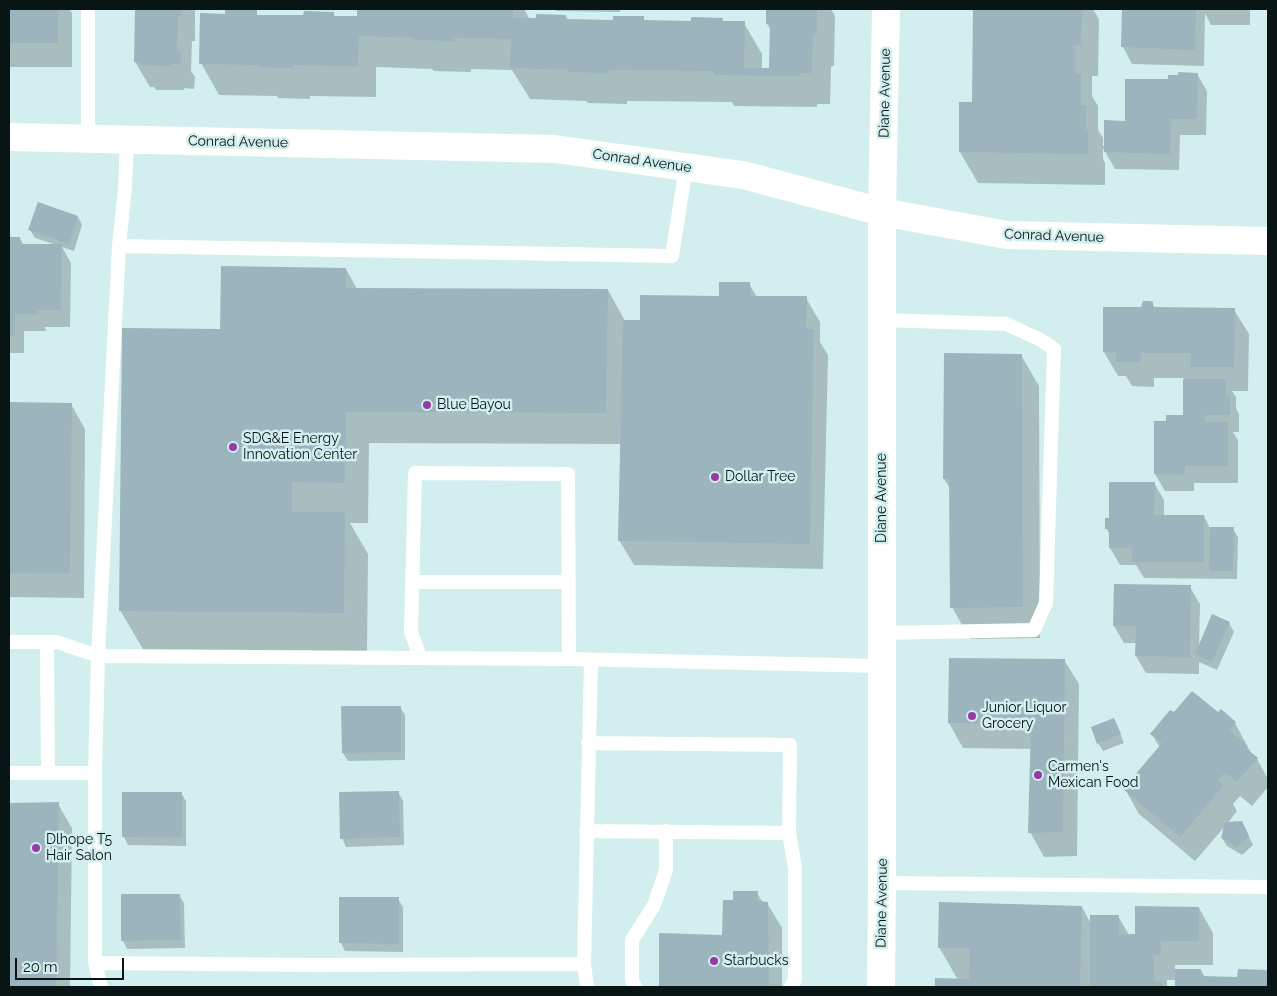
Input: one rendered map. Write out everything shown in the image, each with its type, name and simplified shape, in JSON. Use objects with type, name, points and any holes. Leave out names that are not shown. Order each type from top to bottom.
[{"type":"street","name":"Diane Avenue","points":[[881,987],[882,212],[886,9]]},
{"type":"street","name":"Conrad Avenue","points":[[9,137],[555,150],[742,175],[882,212],[1007,235],[1268,241]]},
{"type":"lane","points":[[88,9],[88,138]]},
{"type":"lane","points":[[101,987],[95,963],[95,773],[98,656],[119,246],[125,188],[127,139]]},
{"type":"lane","points":[[119,246],[672,256],[686,167]]},
{"type":"lane","points":[[882,320],[1006,324],[1041,340],[1054,349],[1046,603],[1034,630],[882,632]]},
{"type":"lane","points":[[420,657],[411,632],[415,473],[568,474],[569,659]]},
{"type":"lane","points":[[412,582],[569,582]]},
{"type":"lane","points":[[9,642],[56,642],[98,656],[420,657],[882,666]]},
{"type":"lane","points":[[47,642],[48,773]]},
{"type":"lane","points":[[587,987],[584,964],[591,660]]},
{"type":"lane","points":[[588,743],[790,745],[790,833],[795,868],[795,980],[790,987]]},
{"type":"lane","points":[[9,773],[95,773]]},
{"type":"lane","points":[[586,831],[790,833]]},
{"type":"lane","points":[[635,987],[632,980],[632,940],[654,905],[666,870],[666,832]]},
{"type":"lane","points":[[882,883],[1268,886]]},
{"type":"lane","points":[[95,963],[316,965],[584,964]]},
{"type":"building","points":[[9,9],[58,9],[58,43],[9,43]]},
{"type":"building","points":[[135,9],[182,9],[182,16],[178,16],[177,51],[181,51],[181,64],[171,64],[171,66],[140,65],[140,62],[134,62]]},
{"type":"building","points":[[357,9],[513,9],[513,18],[536,18],[536,14],[566,15],[566,19],[613,20],[613,16],[644,16],[644,20],[691,21],[691,17],[723,18],[722,21],[745,21],[744,68],[769,68],[770,24],[766,24],[766,9],[817,9],[817,35],[813,35],[812,73],[799,73],[799,76],[714,75],[714,71],[609,70],[609,73],[510,68],[511,39],[454,38],[454,41],[359,36],[358,66],[293,65],[293,68],[259,67],[259,65],[199,64],[200,13],[225,14],[225,10],[257,10],[257,15],[303,15],[304,11],[334,12],[334,16],[357,16]]},
{"type":"building","points":[[973,9],[1082,9],[1081,45],[1075,45],[1075,74],[1081,74],[1081,105],[1086,105],[1088,154],[959,152],[959,102],[972,102]]},
{"type":"building","points":[[1122,9],[1196,9],[1195,50],[1121,47]]},
{"type":"building","points":[[1178,72],[1198,73],[1197,119],[1171,119],[1170,154],[1104,152],[1104,120],[1125,121],[1125,79],[1168,79],[1168,75],[1178,75]]},
{"type":"building","points":[[38,202],[78,216],[69,244],[28,230]]},
{"type":"building","points":[[9,237],[20,237],[20,244],[62,244],[61,310],[37,310],[38,314],[15,314],[15,336],[9,336]]},
{"type":"building","name":"SDG&E Energy Innovation Center","points":[[221,266],[346,268],[346,288],[608,289],[606,413],[346,412],[345,483],[292,482],[292,512],[345,512],[344,613],[119,611],[122,328],[220,329]]},
{"type":"building","name":"Dollar Tree","points":[[719,282],[750,282],[751,296],[807,296],[806,329],[814,329],[810,544],[618,541],[623,320],[640,320],[640,295],[719,296]]},
{"type":"building","points":[[1143,301],[1153,302],[1153,307],[1235,308],[1234,367],[1190,367],[1191,353],[1141,353],[1141,362],[1116,362],[1116,352],[1103,352],[1103,307],[1141,307]]},
{"type":"building","points":[[944,353],[1022,354],[1023,607],[950,608],[949,479],[943,479]]},
{"type":"building","points":[[1183,379],[1226,379],[1226,396],[1230,396],[1230,415],[1205,415],[1205,422],[1228,422],[1228,466],[1185,466],[1185,475],[1154,474],[1154,421],[1166,421],[1166,415],[1183,415]]},
{"type":"building","points":[[9,402],[72,403],[70,574],[9,573]]},
{"type":"building","points":[[1109,482],[1155,482],[1154,515],[1204,515],[1204,562],[1132,562],[1132,548],[1109,548],[1109,529],[1105,529],[1105,518],[1109,518]]},
{"type":"building","points":[[1210,527],[1234,527],[1233,571],[1209,571]]},
{"type":"building","points":[[1114,584],[1191,585],[1190,657],[1135,656],[1136,626],[1113,626]]},
{"type":"building","points":[[1212,614],[1230,622],[1212,662],[1195,654]]},
{"type":"building","points":[[949,658],[1065,659],[1063,832],[1028,833],[1031,724],[948,723]]},
{"type":"building","points":[[1192,691],[1218,712],[1221,709],[1236,722],[1229,730],[1248,746],[1246,748],[1258,758],[1237,782],[1225,772],[1218,781],[1224,785],[1180,837],[1123,789],[1162,743],[1150,734],[1170,710],[1174,712]]},
{"type":"building","points":[[341,706],[401,706],[401,752],[342,753]]},
{"type":"building","points":[[1114,718],[1121,734],[1097,744],[1091,727]]},
{"type":"building","points":[[399,791],[400,837],[340,839],[339,792]]},
{"type":"building","points":[[122,792],[182,792],[182,838],[122,837]]},
{"type":"building","points":[[59,802],[56,987],[9,987],[9,803]]},
{"type":"building","points":[[1242,821],[1249,836],[1237,848],[1221,838],[1225,822]]},
{"type":"building","name":"Starbucks","points":[[733,891],[758,891],[757,901],[768,902],[769,987],[659,987],[659,933],[722,935],[723,900],[733,900]]},
{"type":"building","points":[[121,894],[180,894],[181,940],[121,941]]},
{"type":"building","points":[[339,897],[399,897],[399,944],[339,943]]},
{"type":"building","points":[[939,902],[1082,906],[1080,987],[935,987],[935,978],[969,979],[970,948],[938,948]]},
{"type":"building","points":[[1135,906],[1199,907],[1199,941],[1161,941],[1161,955],[1154,955],[1154,982],[1162,982],[1162,987],[1090,987],[1090,915],[1119,915],[1119,934],[1135,934]]},
{"type":"building","points":[[1175,969],[1201,969],[1201,976],[1237,977],[1238,969],[1268,970],[1268,987],[1175,987]]},
{"type":"place","name":"Blue Bayou","points":[[427,405]]},
{"type":"place","name":"SDG&E Energy Innovation Center","points":[[233,447]]},
{"type":"place","name":"Dollar Tree","points":[[715,477]]},
{"type":"place","name":"Junior Liquor Grocery","points":[[972,716]]},
{"type":"place","name":"Carmen's Mexican Food","points":[[1038,775]]},
{"type":"place","name":"Dlhope T5 Hair Salon","points":[[36,848]]},
{"type":"place","name":"Starbucks","points":[[714,961]]}]
